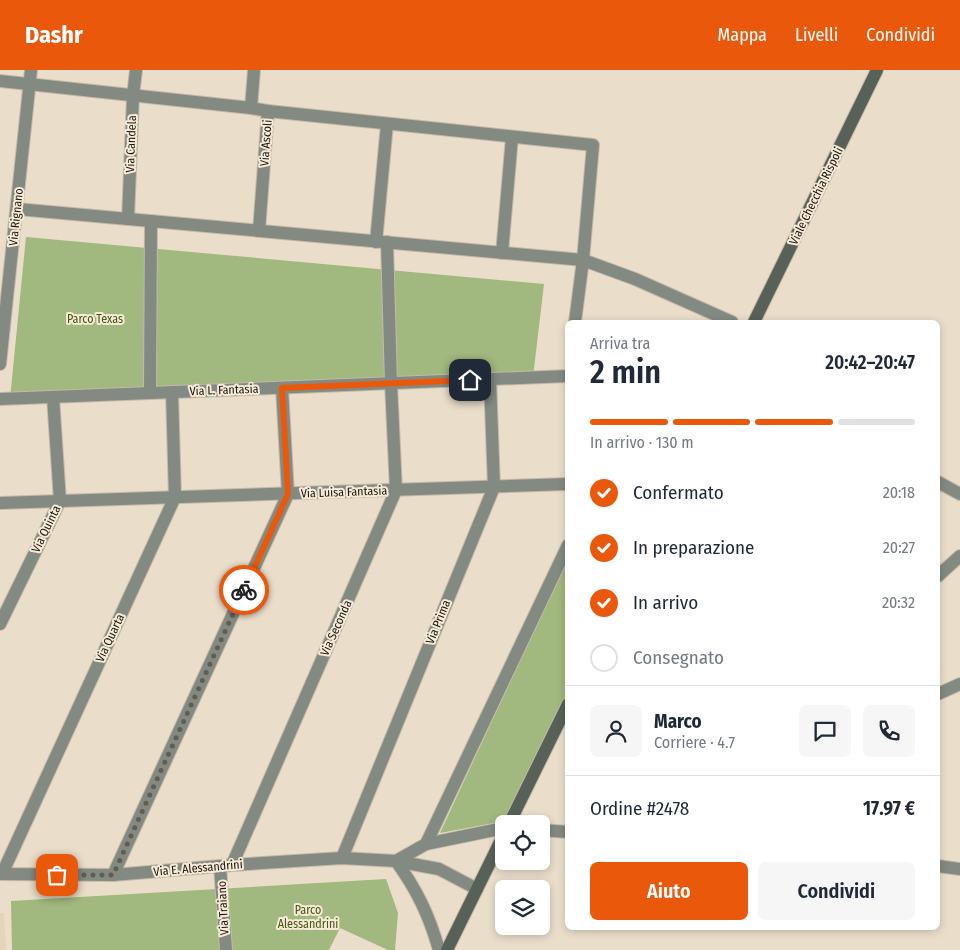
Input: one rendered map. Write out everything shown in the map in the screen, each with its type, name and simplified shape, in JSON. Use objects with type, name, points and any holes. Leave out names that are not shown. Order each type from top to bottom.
[{"type":"main road","name":"Viale Checchia Rispoli","points":[[755,320],[877,70]]},
{"type":"main road","points":[[513,815],[565,710]]},
{"type":"main road","points":[[447,950],[495,852]]},
{"type":"street","name":"Via Rignano","points":[[0,364],[32,70]]},
{"type":"street","name":"Via Candela","points":[[128,219],[133,96],[136,70]]},
{"type":"street","name":"Via Ascoli","points":[[254,70],[252,108],[268,111],[259,231]]},
{"type":"street","points":[[0,82],[252,108]]},
{"type":"street","points":[[268,111],[593,145],[583,260],[575,320]]},
{"type":"street","name":"Via Seconda","points":[[226,865],[396,490],[382,242],[388,124]]},
{"type":"street","points":[[502,253],[512,138]]},
{"type":"street","points":[[17,209],[583,260],[635,279],[727,320]]},
{"type":"street","points":[[150,393],[151,221]]},
{"type":"street","name":"Via L. Fantasia","points":[[0,399],[565,376]]},
{"type":"street","name":"Via Prima","points":[[342,858],[494,487],[490,379]]},
{"type":"street","points":[[113,875],[288,494],[282,388]]},
{"type":"street","name":"Via Quarta","points":[[1,874],[175,497],[172,392]]},
{"type":"street","name":"Via Quinta","points":[[0,624],[60,501],[53,397]]},
{"type":"street","points":[[940,483],[960,494]]},
{"type":"street","name":"Via Luisa Fantasia","points":[[0,503],[565,484]]},
{"type":"street","points":[[426,844],[565,551]]},
{"type":"street","points":[[940,574],[960,556]]},
{"type":"street","points":[[940,693],[960,684]]},
{"type":"street","points":[[439,950],[431,922],[413,884],[396,860],[426,844],[495,830]]},
{"type":"street","points":[[550,831],[565,832]]},
{"type":"street","name":"Via E. Alessandrini","points":[[1,874],[113,875],[226,865],[342,858],[396,860],[439,869],[477,889]]},
{"type":"street","name":"Via Traiano","points":[[226,865],[226,950]]},
{"type":"street","points":[[940,866],[960,868]]},
{"type":"shaded area","points":[[0,913],[4,913],[6,950],[0,950]]},
{"type":"green space","name":"Parco Texas","points":[[26,237],[544,284],[533,377],[10,399]]},
{"type":"green space","points":[[565,563],[565,697],[508,815],[495,815],[495,823],[440,833]]},
{"type":"green space","name":"Parco Alessandrini","points":[[386,879],[398,913],[395,950],[388,950],[340,928],[329,950],[12,950],[11,901]]},
{"type":"way so far","points":[[57,875],[113,875],[244,590]]},
{"type":"route","points":[[244,590],[288,494],[282,388],[470,380]]}]
